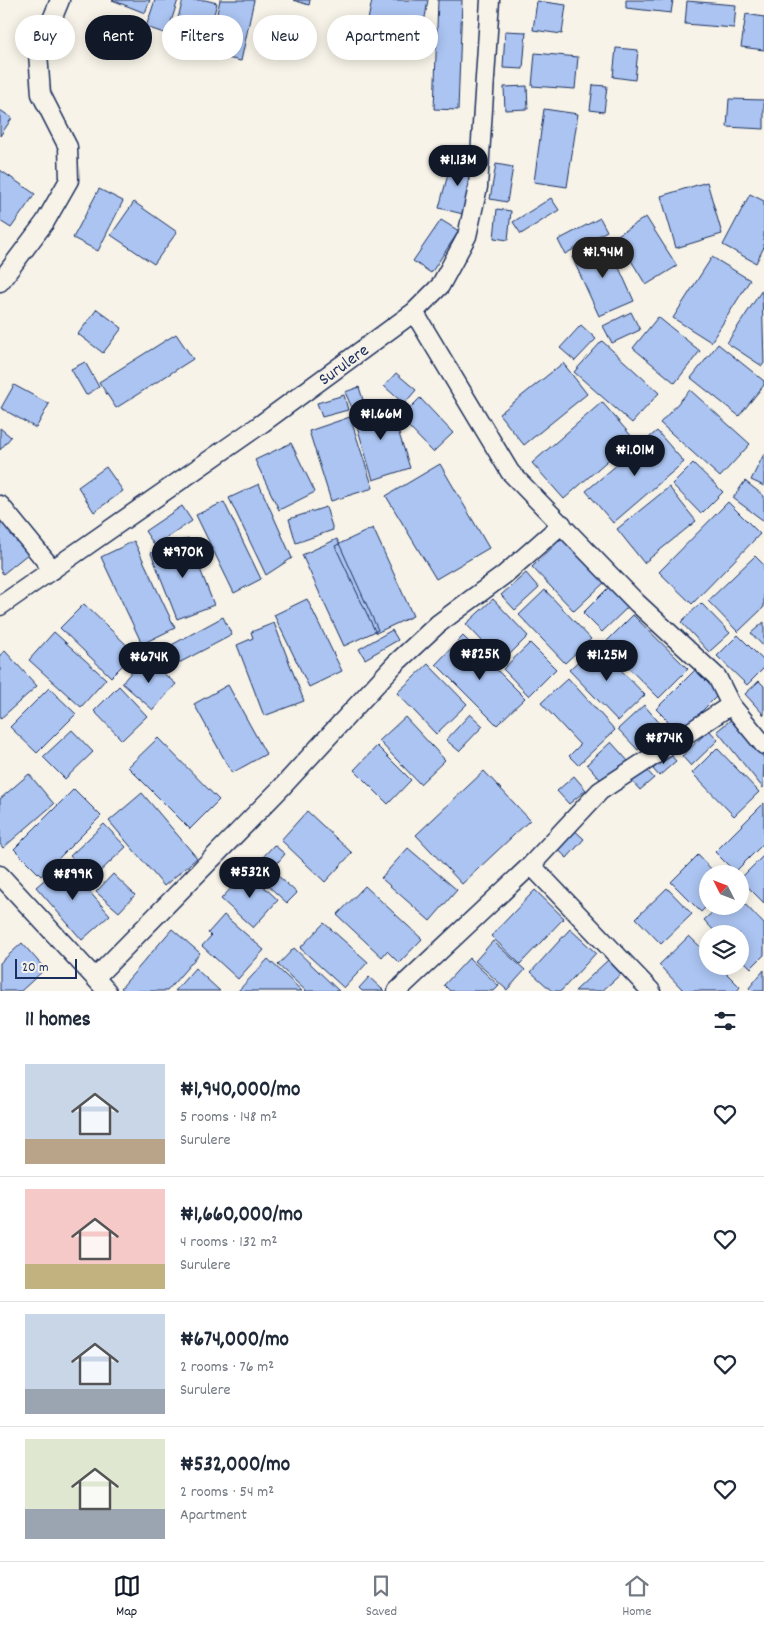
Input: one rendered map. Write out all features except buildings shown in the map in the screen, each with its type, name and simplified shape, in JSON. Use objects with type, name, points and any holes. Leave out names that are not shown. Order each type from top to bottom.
[{"type":"street","points":[[0,282],[45,222],[69,180],[68,147],[41,94],[38,53],[60,0]]},
{"type":"street","name":"Surulere","points":[[0,606],[257,427],[414,312],[440,286],[466,236],[478,187],[490,0]]},
{"type":"street","points":[[414,312],[510,472],[637,603],[716,677],[731,705],[764,745]]},
{"type":"street","points":[[0,505],[53,570]]},
{"type":"street","points":[[95,978],[282,788],[395,664],[438,624],[504,575],[562,524]]},
{"type":"street","points":[[397,991],[532,865],[600,791],[731,705]]},
{"type":"street","points":[[532,865],[651,991]]},
{"type":"street","points":[[0,875],[107,991]]}]
